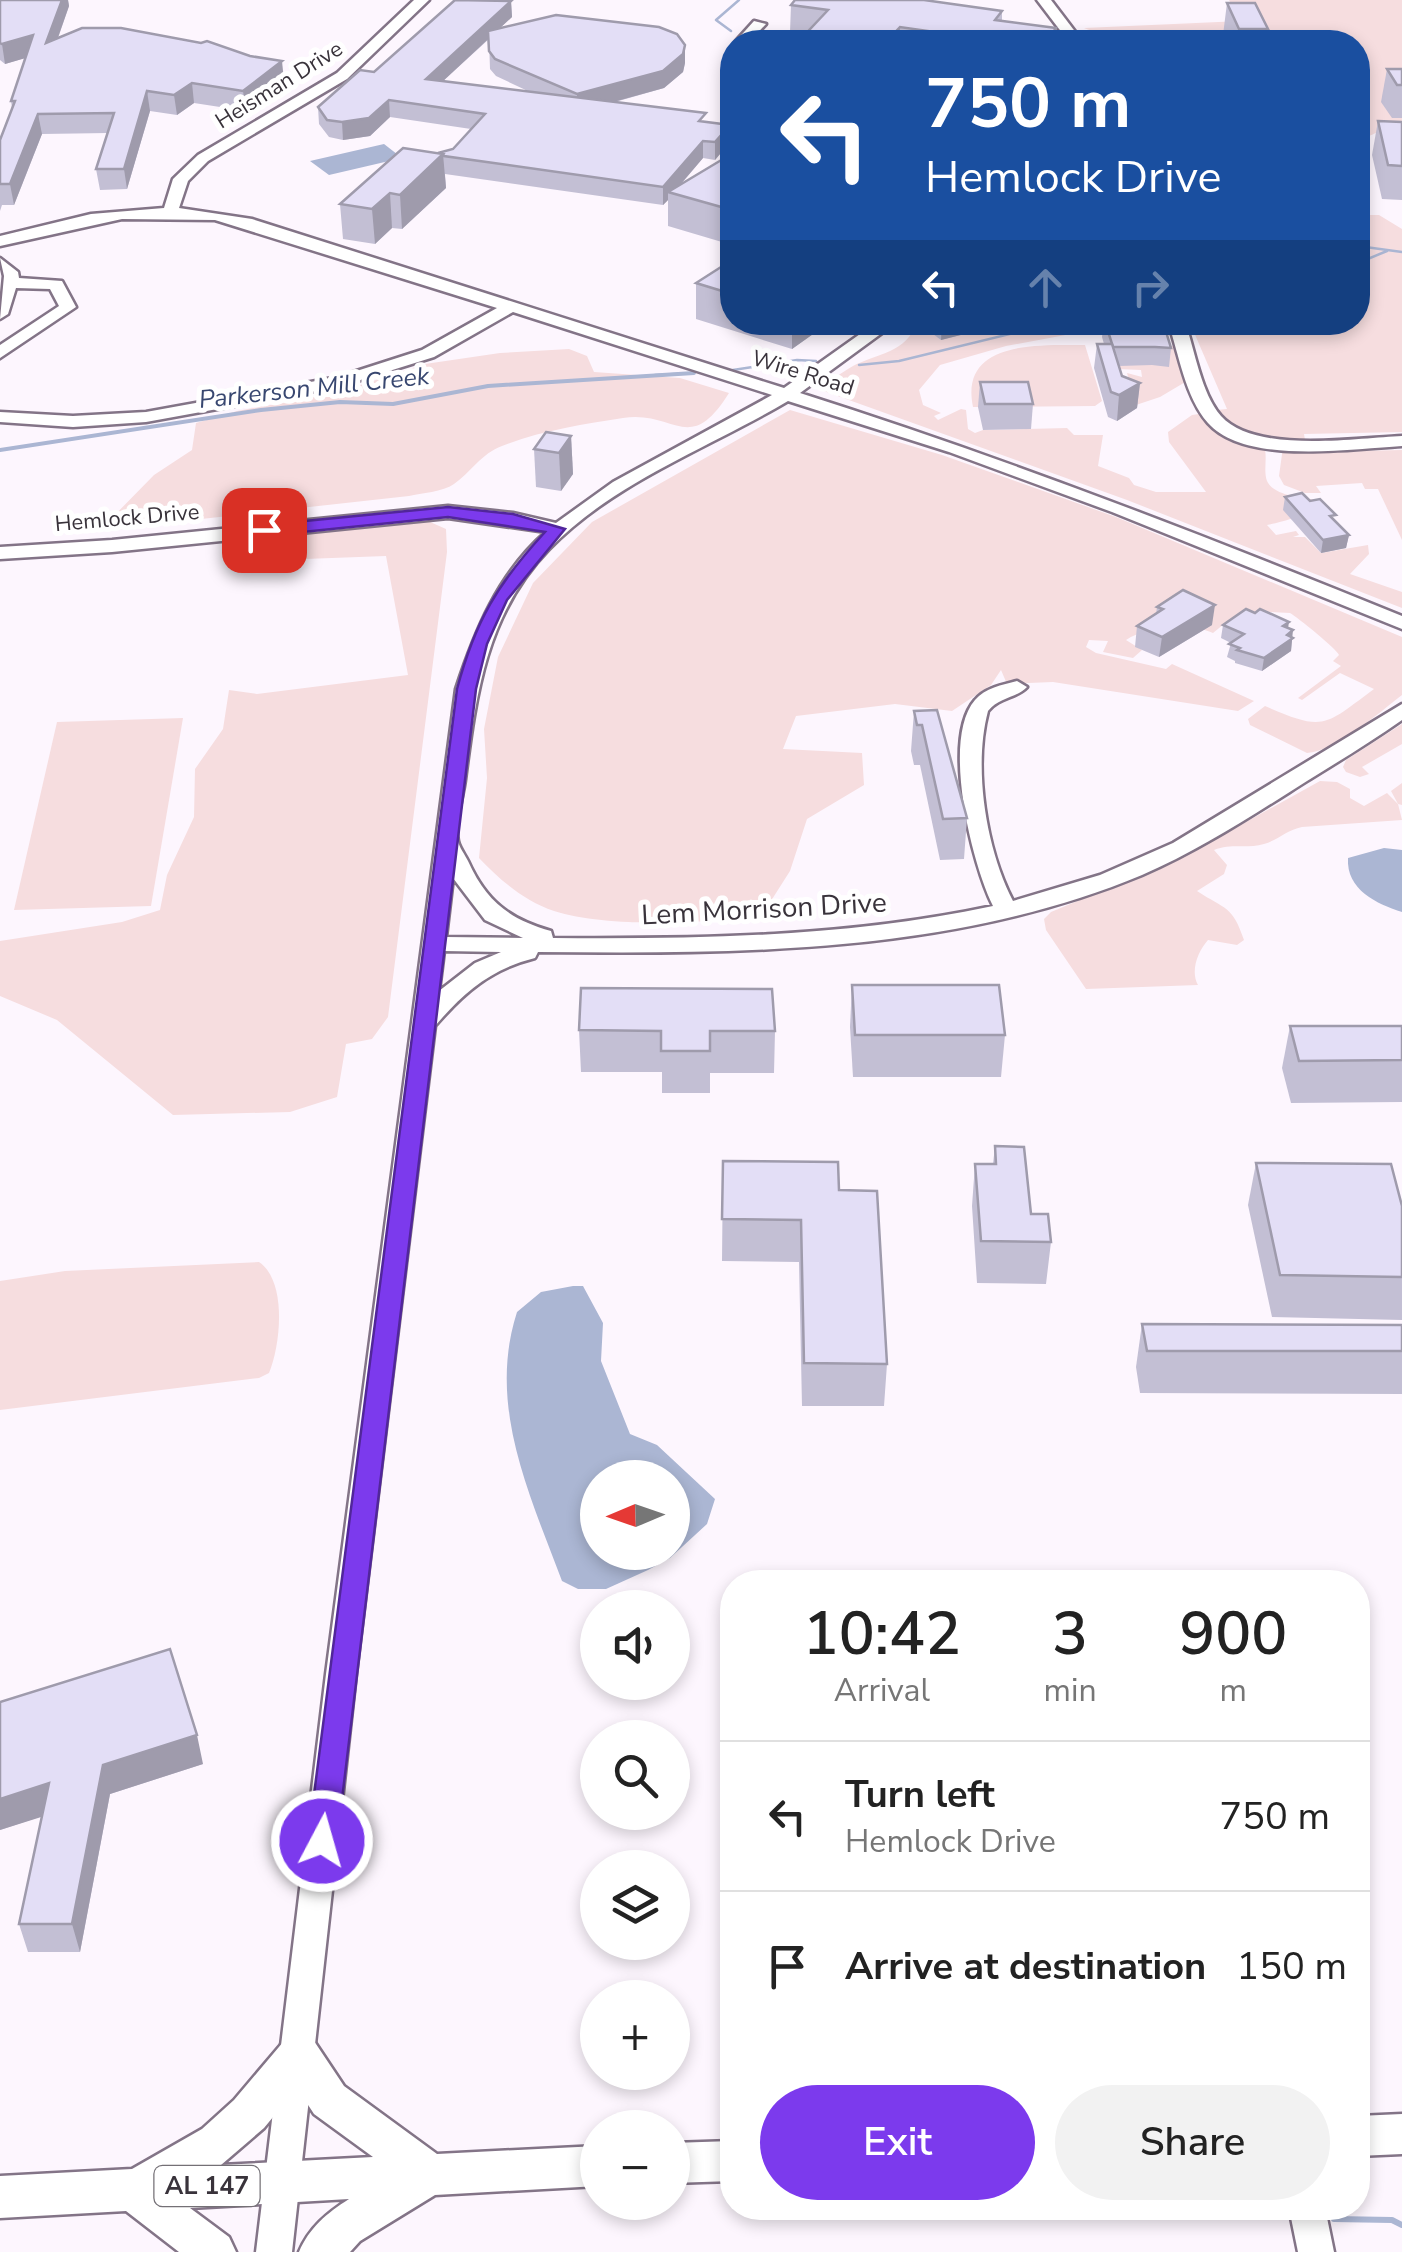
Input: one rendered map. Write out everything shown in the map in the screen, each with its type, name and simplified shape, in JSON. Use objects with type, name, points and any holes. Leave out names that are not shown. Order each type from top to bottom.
[{"type":"main road","points":[[214,2252],[131,2190],[195,2161],[236,2131],[299,2054],[329,2100],[430,2174],[345,2226],[321,2252]]},
{"type":"main road","points":[[1370,2135],[1402,2134]]},
{"type":"main road","points":[[690,2162],[720,2161]]},
{"type":"main road","name":"AL 147","points":[[0,2197],[580,2167]]},
{"type":"street","name":"Heisman Drive","points":[[170,212],[181,179],[203,158],[342,76],[422,0]]},
{"type":"street","points":[[1044,0],[1067,30]]},
{"type":"street","points":[[753,30],[759,24]]},
{"type":"street","name":"Wire Road","points":[[0,241],[83,220],[170,212],[246,222],[939,443],[1119,508],[1402,623]]},
{"type":"street","points":[[0,263],[12,276],[0,314]]},
{"type":"street","points":[[1,350],[68,308],[56,284],[11,283]]},
{"type":"street","points":[[0,417],[71,423],[117,420],[219,406],[335,382],[414,360],[510,307]]},
{"type":"street","points":[[274,2252],[341,1674],[466,689],[478,644],[515,574],[556,529],[605,493],[786,394],[870,335]]},
{"type":"street","points":[[1181,335],[1209,410],[1227,431],[1275,443],[1402,441]]},
{"type":"street","name":"Hemlock Drive","points":[[0,553],[448,512],[513,519],[556,529]]},
{"type":"street","points":[[1007,912],[992,880],[971,756],[979,708],[990,697],[1017,688]]},
{"type":"street","name":"Lem Morrison Drive","points":[[435,944],[752,945],[924,930],[1007,912],[1110,880],[1222,826],[1402,710]]},
{"type":"street","points":[[448,842],[470,891],[491,916],[514,928],[592,944]]},
{"type":"street","points":[[425,1024],[464,980],[487,966],[521,954],[592,944]]},
{"type":"street","points":[[1309,2220],[1316,2252]]},
{"type":"shaded area","points":[[1229,0],[1402,0],[1402,122],[1370,136],[1370,30],[1084,28],[1241,21]]},
{"type":"shaded area","points":[[1370,215],[1379,215],[1402,229],[1402,432],[1304,434],[1305,440],[1268,439],[1232,428],[1216,410],[1227,409],[1195,335],[1370,335]]},
{"type":"shaded area","points":[[910,335],[1065,335],[1006,346],[940,365],[919,390],[923,405],[941,413],[934,416],[938,420],[966,410],[968,429],[975,433],[1067,428],[1074,435],[1103,435],[1098,466],[1156,492],[1206,492],[1169,442],[1168,432],[1199,414],[1225,435],[1264,446],[1267,481],[1275,490],[1315,500],[1300,514],[1267,525],[1276,535],[1296,531],[1299,535],[1293,537],[1305,537],[1321,553],[1368,545],[1369,554],[1350,574],[1402,592],[1402,608],[1127,500],[821,390],[853,366]]},
{"type":"shaded area","points":[[1085,345],[1102,401],[1095,406],[973,407],[972,385],[978,369],[990,358],[1026,347]]},
{"type":"shaded area","points":[[1174,346],[1187,381],[1136,405],[1127,373],[1142,377],[1141,370],[1097,368],[1148,347]]},
{"type":"shaded area","points":[[569,349],[587,356],[594,372],[680,378],[729,393],[715,412],[692,427],[641,417],[623,418],[516,441],[488,453],[454,484],[432,492],[128,527],[105,525],[154,475],[192,450],[196,423],[237,411],[336,393],[425,364],[500,353]]},
{"type":"shaded area","points":[[790,410],[942,455],[1116,517],[1402,637],[1402,695],[1343,739],[1307,753],[1250,725],[1248,719],[1265,706],[1300,720],[1323,721],[1374,689],[1340,673],[1302,700],[1298,698],[1341,666],[1333,661],[1339,655],[1337,652],[1290,613],[1270,612],[1268,616],[1224,624],[1213,633],[1180,627],[1145,631],[1126,640],[1142,650],[1133,658],[1103,652],[1108,641],[1089,640],[1086,647],[1096,653],[1166,669],[1172,664],[1254,701],[1238,711],[1053,682],[1007,684],[1001,670],[991,685],[952,711],[895,704],[796,716],[783,749],[862,753],[864,785],[807,819],[790,871],[762,915],[713,921],[629,922],[576,916],[533,902],[479,858],[487,778],[484,729],[498,657],[533,583],[592,522]]},
{"type":"shaded area","points":[[1283,447],[1308,447],[1311,452],[1402,450],[1402,540],[1378,489],[1365,489],[1362,483],[1316,486],[1321,493],[1305,493],[1284,485],[1279,476]]},
{"type":"shaded area","points":[[412,514],[446,529],[447,552],[388,1017],[372,1039],[346,1044],[337,1097],[290,1112],[173,1115],[57,1020],[0,996],[0,941],[122,922],[160,910],[167,875],[194,817],[195,769],[223,729],[229,690],[257,694],[408,675],[386,556],[278,560],[261,542],[264,531]]},
{"type":"shaded area","points":[[183,718],[151,906],[14,910],[57,722]]},
{"type":"shaded area","points":[[1402,724],[1402,744],[1362,767],[1369,774],[1360,777],[1346,772],[1346,760]]},
{"type":"shaded area","points":[[1320,781],[1337,782],[1350,789],[1350,798],[1364,806],[1387,793],[1398,804],[1402,820],[1302,827],[1264,844],[1214,850],[1227,865],[1224,874],[1197,891],[1232,914],[1244,940],[1237,945],[1208,940],[1196,961],[1198,985],[1086,989],[1046,930],[1044,919],[1051,912],[1181,858]]},
{"type":"shaded area","points":[[1402,783],[1402,805],[1391,791]]},
{"type":"shaded area","points":[[259,1262],[268,1271],[278,1298],[278,1330],[269,1373],[259,1378],[0,1410],[0,1281],[65,1271]]},
{"type":"water","points":[[384,144],[402,158],[329,175],[310,161]]},
{"type":"water","points":[[1384,848],[1402,850],[1402,912],[1365,894],[1349,869],[1348,858]]},
{"type":"water","points":[[583,1286],[603,1323],[601,1361],[630,1434],[657,1445],[673,1460],[580,1460],[580,1570],[648,1570],[606,1589],[578,1589],[562,1581],[525,1482],[509,1415],[507,1381],[517,1312],[541,1292]]},
{"type":"water","points":[[690,1476],[715,1499],[707,1524],[690,1540]]},
{"type":"building","points":[[0,0],[62,0],[46,43],[82,28],[121,28],[207,41],[250,56],[282,61],[243,91],[192,83],[174,95],[147,91],[124,169],[96,169],[114,113],[38,114],[10,184],[0,184],[0,140],[33,35],[0,43]]},
{"type":"building","points":[[455,0],[511,1],[426,79],[706,113],[699,121],[720,124],[720,136],[715,142],[703,141],[663,187],[444,156],[438,153],[453,149],[485,114],[389,100],[369,118],[327,120],[318,107],[360,70],[374,72]]},
{"type":"building","points":[[795,0],[924,0],[1002,11],[995,20],[1056,28],[809,30],[828,10],[791,5]]},
{"type":"building","points":[[1227,3],[1255,3],[1268,29],[1239,29]]},
{"type":"building","points":[[556,15],[659,27],[677,34],[685,45],[683,54],[663,71],[577,94],[495,59],[489,51],[488,31]]},
{"type":"building","points":[[1387,69],[1402,69],[1402,85],[1397,85]]},
{"type":"building","points":[[1378,121],[1402,122],[1402,166],[1388,165]]},
{"type":"building","points":[[403,148],[443,154],[400,195],[390,193],[372,209],[340,204]]},
{"type":"building","points":[[720,161],[720,207],[668,192]]},
{"type":"building","points":[[720,268],[720,290],[696,283]]},
{"type":"building","points":[[1109,335],[1167,335],[1171,348],[1113,347]]},
{"type":"building","points":[[1097,344],[1112,344],[1122,376],[1140,383],[1119,395],[1111,392]]},
{"type":"building","points":[[980,382],[1028,382],[1033,404],[985,404]]},
{"type":"building","points":[[546,432],[571,436],[559,453],[534,449]]},
{"type":"building","points":[[1302,493],[1310,501],[1320,499],[1349,535],[1323,540],[1285,497]]},
{"type":"building","points":[[1183,590],[1215,605],[1162,637],[1137,626],[1163,609],[1157,607]]},
{"type":"building","points":[[1246,609],[1255,613],[1260,609],[1289,622],[1283,626],[1293,630],[1287,635],[1293,638],[1264,658],[1237,650],[1240,648],[1229,644],[1244,634],[1223,625]]},
{"type":"building","points":[[937,710],[967,818],[943,819],[922,725],[917,725],[914,711]]},
{"type":"building","points":[[852,985],[999,985],[1005,1035],[855,1035]]},
{"type":"building","points":[[581,988],[772,989],[775,1031],[710,1031],[710,1051],[661,1051],[661,1031],[579,1030]]},
{"type":"building","points":[[1290,1026],[1402,1026],[1402,1060],[1299,1061]]},
{"type":"building","points":[[995,1146],[1024,1147],[1031,1214],[1048,1214],[1051,1242],[981,1241],[975,1164],[996,1164]]},
{"type":"building","points":[[723,1161],[838,1162],[839,1190],[877,1191],[887,1364],[804,1363],[801,1220],[722,1219]]},
{"type":"building","points":[[1256,1163],[1391,1164],[1402,1206],[1402,1277],[1280,1275]]},
{"type":"building","points":[[1142,1324],[1402,1325],[1402,1351],[1147,1351]]},
{"type":"building","points":[[170,1649],[197,1735],[103,1765],[72,1924],[19,1924],[49,1783],[0,1799],[0,1702]]},
{"type":"waterway","name":"Parkerson Mill Creek","points":[[730,30],[716,20],[739,0]]},
{"type":"waterway","name":"Parkerson Mill Creek","points":[[1370,248],[1402,252]]},
{"type":"waterway","name":"Parkerson Mill Creek","points":[[1370,258],[1387,251]]},
{"type":"waterway","name":"Parkerson Mill Creek","points":[[859,365],[899,361],[1006,335]]},
{"type":"waterway","name":"Parkerson Mill Creek","points":[[733,370],[797,360],[816,361]]},
{"type":"waterway","name":"Parkerson Mill Creek","points":[[0,450],[261,410],[340,402],[393,404],[488,386],[694,373],[655,375]]},
{"type":"waterway","points":[[1370,2220],[1392,2220],[1402,2225]]},
{"type":"route","points":[[264,530],[448,512],[513,519],[556,529],[515,574],[498,600],[478,644],[466,689],[322,1841]]}]
